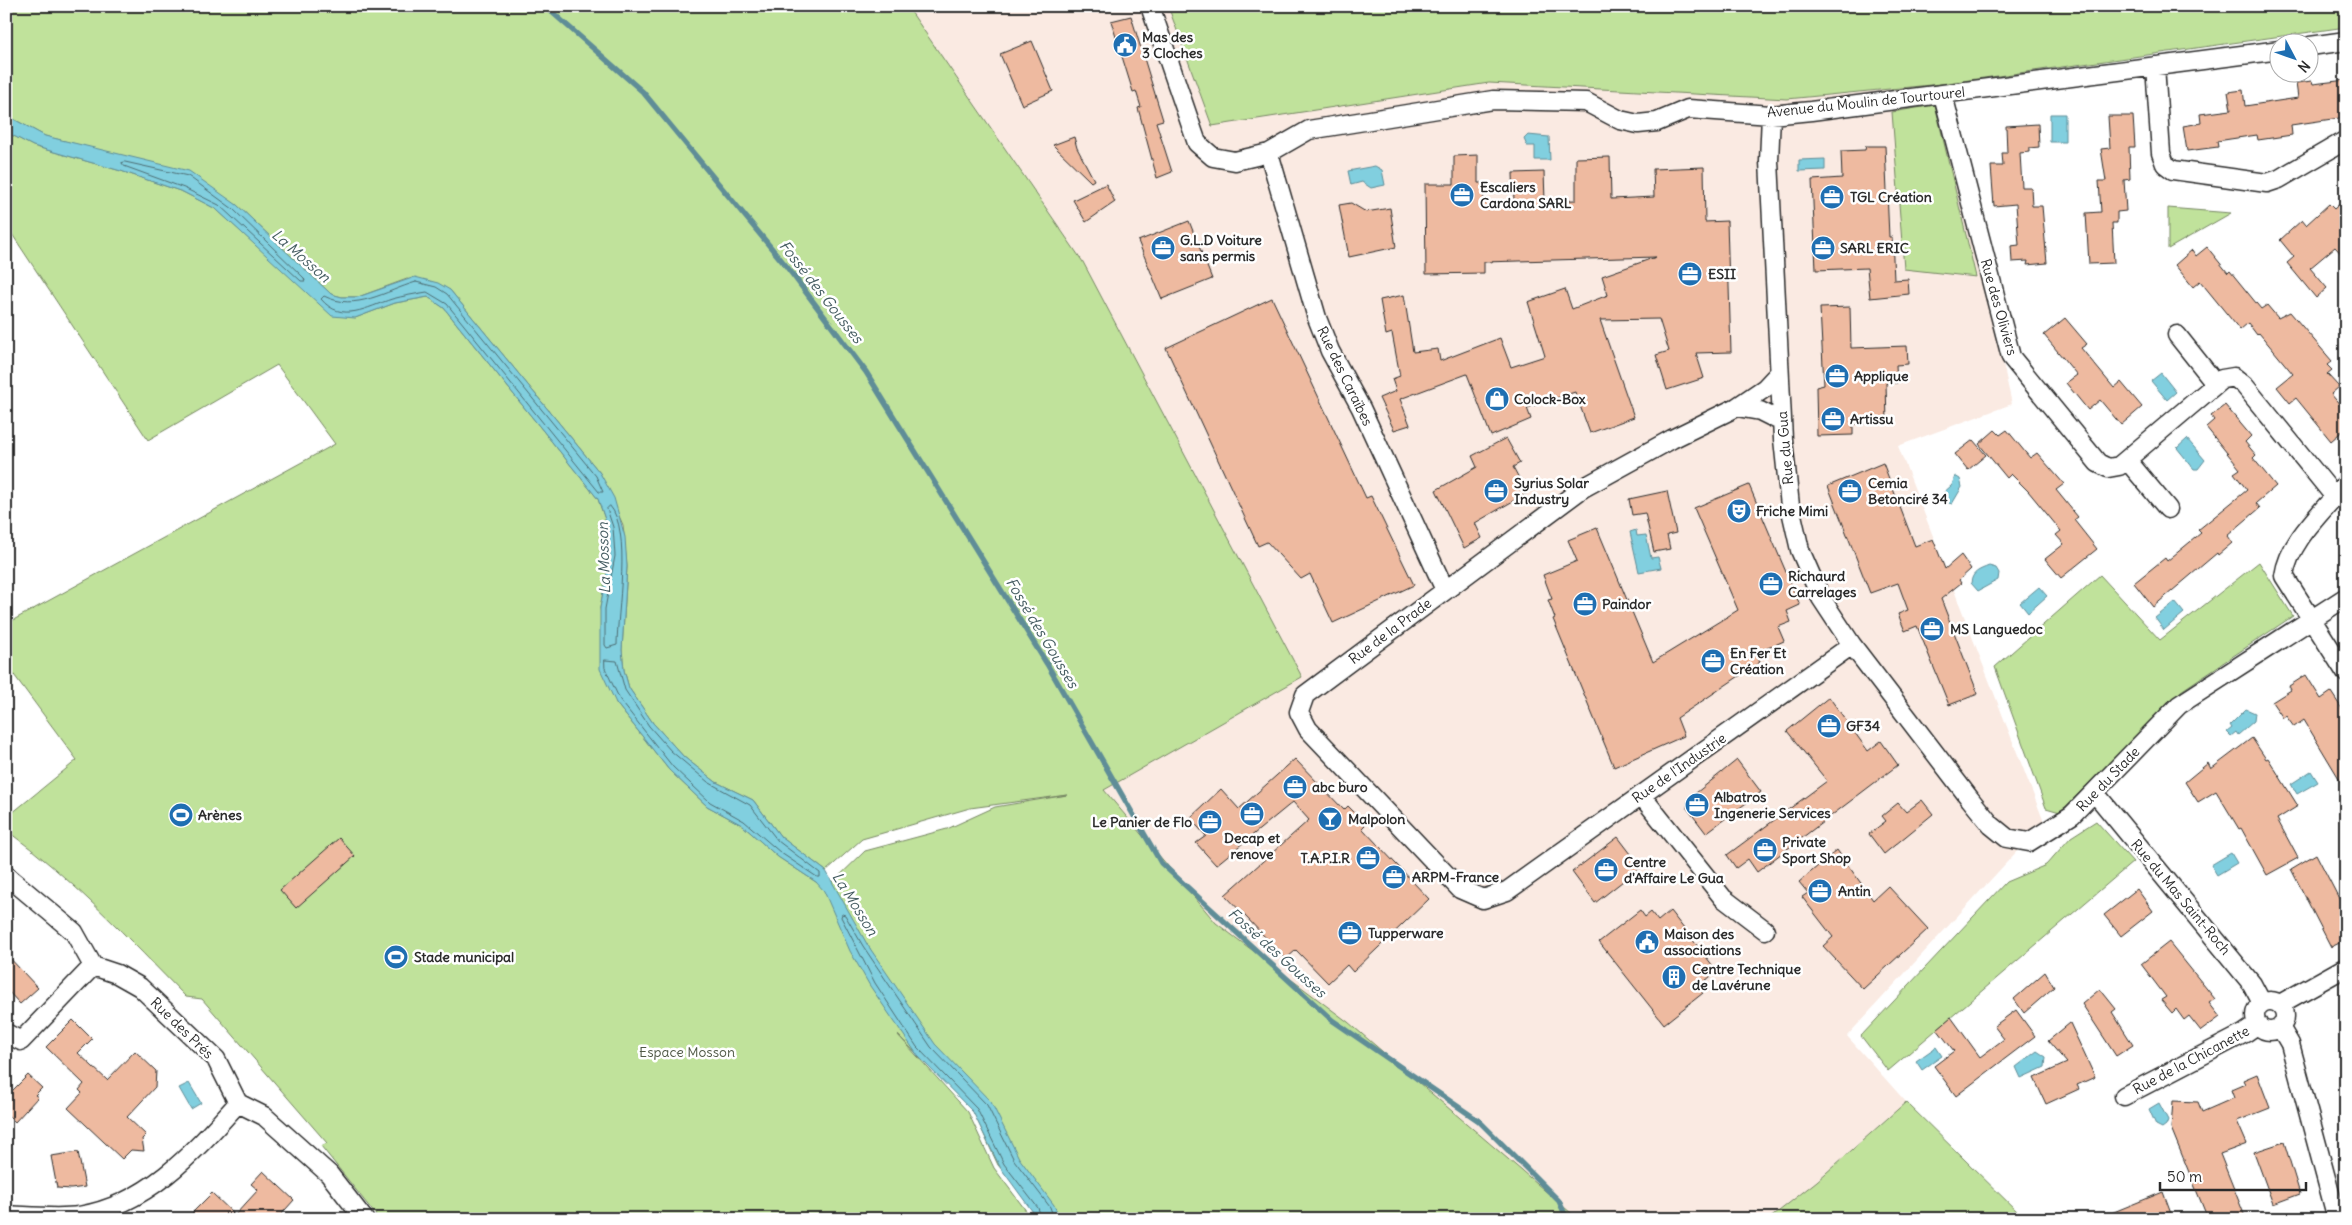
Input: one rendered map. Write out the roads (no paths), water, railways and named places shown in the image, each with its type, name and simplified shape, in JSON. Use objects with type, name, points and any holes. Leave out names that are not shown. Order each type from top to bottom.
[{"type":"street","name":"Avenue du Moulin de Tourtourel","points":[[1150,6],[1197,143],[1213,157],[1235,161],[1269,153],[1309,130],[1493,100],[1586,102],[1620,120],[1638,124],[1657,122],[1688,109],[1771,115],[1943,95],[2270,51]]},
{"type":"street","points":[[2320,45],[2346,42]]},
{"type":"street","points":[[2154,66],[2161,153],[2165,164],[2173,170],[2267,183],[2279,179],[2346,140]]},
{"type":"street","name":"Rue des Oliviers","points":[[1943,95],[2011,356],[2098,463],[2108,468],[2119,466],[2216,384]]},
{"type":"street","name":"Rue du Gua","points":[[1771,115],[1769,161],[1782,422],[1790,506],[1800,550],[1821,598],[1852,645],[1992,825],[2007,838],[2029,842]]},
{"type":"street","name":"Rue des Caraïbes","points":[[1269,153],[1317,318],[1330,351],[1361,408],[1445,590]]},
{"type":"street","points":[[2177,335],[2216,384],[2222,379],[2234,378],[2244,385],[2340,490],[2306,530],[2285,567],[2284,576],[2289,587],[2346,672]]},
{"type":"street","name":"Rue de la Prade","points":[[1507,891],[1483,899],[1460,888],[1308,729],[1299,712],[1305,695],[1583,488],[1672,439],[1737,407],[1765,388],[1779,373]]},
{"type":"street","points":[[1737,407],[1760,411],[1782,422]]},
{"type":"street","points":[[2127,460],[2168,509]]},
{"type":"street","name":"Rue du Stade","points":[[2029,842],[2072,815],[2179,706],[2346,597]]},
{"type":"street","name":"Rue de l'Industrie","points":[[1507,891],[1852,645]]},
{"type":"street","name":"Rue du Mas Saint-Roch","points":[[2095,793],[2252,984],[2271,1004]]},
{"type":"street","points":[[1641,794],[1723,898],[1765,930]]},
{"type":"street","points":[[6,875],[74,932],[94,966],[21,1041],[6,1033]]},
{"type":"street","name":"Rue des Prés","points":[[94,966],[117,974],[140,987],[216,1059],[238,1103]]},
{"type":"street","points":[[2271,1004],[2285,1013],[2280,1027],[2276,1030],[2266,1030],[2258,1024],[2255,1015],[2271,1004],[2346,967]]},
{"type":"street","name":"Rue de la Chicanette","points":[[2124,1096],[2245,1033],[2258,1024]]},
{"type":"street","points":[[2280,1027],[2290,1044],[2337,1219]]},
{"type":"street","points":[[6,1216],[79,1217],[111,1207],[139,1194],[164,1178],[192,1154],[238,1103],[264,1116],[329,1174],[364,1219]]},
{"type":"water","points":[[2050,114],[2065,114],[2065,142],[2050,142]]},
{"type":"water","points":[[6,115],[45,136],[189,171],[237,205],[331,294],[342,297],[358,297],[415,277],[438,283],[450,290],[600,473],[614,498],[625,537],[627,566],[622,650],[624,670],[629,688],[653,723],[684,757],[716,782],[753,800],[781,837],[826,871],[867,944],[935,1044],[991,1102],[1019,1158],[1054,1205],[1060,1219],[1038,1219],[1000,1167],[973,1112],[918,1056],[870,986],[850,951],[824,891],[816,882],[778,857],[742,825],[707,806],[669,770],[616,703],[600,669],[600,608],[610,555],[608,528],[598,499],[444,308],[428,297],[395,303],[355,318],[332,316],[216,209],[183,192],[121,171],[33,146],[6,132]]},
{"type":"water","points":[[1528,135],[1549,137],[1550,160],[1535,160],[1535,146],[1527,146],[1524,139]]},
{"type":"water","points":[[1825,159],[1825,170],[1799,171],[1799,160]]},
{"type":"water","points":[[1375,166],[1382,170],[1385,185],[1371,188],[1362,182],[1351,185],[1348,171]]},
{"type":"water","points":[[2161,373],[2176,392],[2167,400],[2151,381]]},
{"type":"water","points":[[2187,439],[2205,460],[2198,469],[2194,469],[2177,448]]},
{"type":"water","points":[[1955,476],[1960,479],[1962,487],[1952,504],[1943,501],[1941,495],[1952,485]]},
{"type":"water","points":[[1636,530],[1637,536],[1646,535],[1651,558],[1658,557],[1661,568],[1639,572],[1630,532]]},
{"type":"water","points":[[1989,566],[1996,568],[1999,573],[1998,580],[1978,591],[1971,583],[1973,576],[1979,570]]},
{"type":"water","points":[[2039,587],[2047,596],[2028,613],[2020,603]]},
{"type":"water","points":[[2175,602],[2184,613],[2164,630],[2155,618]]},
{"type":"water","points":[[2246,709],[2255,713],[2254,721],[2238,735],[2236,732],[2231,736],[2227,732],[2232,728],[2230,725]]},
{"type":"water","points":[[2311,771],[2318,782],[2297,794],[2291,784]]},
{"type":"water","points":[[2231,853],[2237,863],[2217,875],[2211,865]]},
{"type":"water","points":[[1936,1047],[1942,1056],[1922,1070],[1916,1061]]},
{"type":"water","points":[[2037,1051],[2046,1057],[2045,1067],[2021,1078],[2016,1067]]},
{"type":"water","points":[[189,1083],[201,1103],[191,1109],[179,1088]]},
{"type":"water","points":[[2159,1103],[2168,1120],[2162,1128],[2156,1125],[2149,1109]]},
{"type":"waterway","name":"Fossé des Gousses","points":[[545,6],[643,92],[787,267],[866,372],[1047,664],[1161,863],[1332,1020],[1479,1121],[1559,1201],[1567,1219]]},
{"type":"place","name":"Mas des 3 Cloches","points":[[1125,45]]},
{"type":"place","name":"Escaliers Cardona SARL","points":[[1462,195]]},
{"type":"place","name":"TGL Création","points":[[1832,197]]},
{"type":"place","name":"G.L.D Voiture sans permis","points":[[1163,248]]},
{"type":"place","name":"SARL ERIC","points":[[1823,248]]},
{"type":"place","name":"ESII","points":[[1690,274]]},
{"type":"place","name":"Applique","points":[[1837,376]]},
{"type":"place","name":"Colock-Box","points":[[1497,399]]},
{"type":"place","name":"Artissu","points":[[1833,419]]},
{"type":"place","name":"Syrius Solar Industry","points":[[1496,491]]},
{"type":"place","name":"Cemia Betonciré 34","points":[[1850,491]]},
{"type":"place","name":"Friche Mimi","points":[[1739,511]]},
{"type":"place","name":"Richaurd Carrelages","points":[[1771,584]]},
{"type":"place","name":"Paindor","points":[[1585,604]]},
{"type":"place","name":"MS Languedoc","points":[[1932,629]]},
{"type":"place","name":"En Fer Et Création","points":[[1713,661]]},
{"type":"place","name":"GF34","points":[[1829,726]]},
{"type":"place","name":"abc buro","points":[[1295,787]]},
{"type":"place","name":"Albatros Ingenerie Services","points":[[1697,805]]},
{"type":"place","name":"Decap et renove","points":[[1252,814]]},
{"type":"place","name":"Arènes","points":[[181,815]]},
{"type":"place","name":"Malpolon","points":[[1330,819]]},
{"type":"place","name":"Le Panier de Flo","points":[[1210,822]]},
{"type":"place","name":"Private Sport Shop","points":[[1765,850]]},
{"type":"place","name":"T.A.P.I.R","points":[[1368,858]]},
{"type":"place","name":"Centre d'Affaire Le Gua","points":[[1606,870]]},
{"type":"place","name":"ARPM-France","points":[[1394,877]]},
{"type":"place","name":"Antin","points":[[1820,891]]},
{"type":"place","name":"Tupperware","points":[[1350,933]]},
{"type":"place","name":"Maison des associations","points":[[1647,942]]},
{"type":"place","name":"Stade municipal","points":[[396,957]]},
{"type":"place","name":"Centre Technique de Lavérune","points":[[1674,977]]},
{"type":"water label","name":"La Mosson","points":[[301,256]]},
{"type":"water label","name":"La Mosson","points":[[604,558]]},
{"type":"water label","name":"La Mosson","points":[[855,904]]},
{"type":"park label","name":"Espace Mosson","points":[[687,1052]]}]
